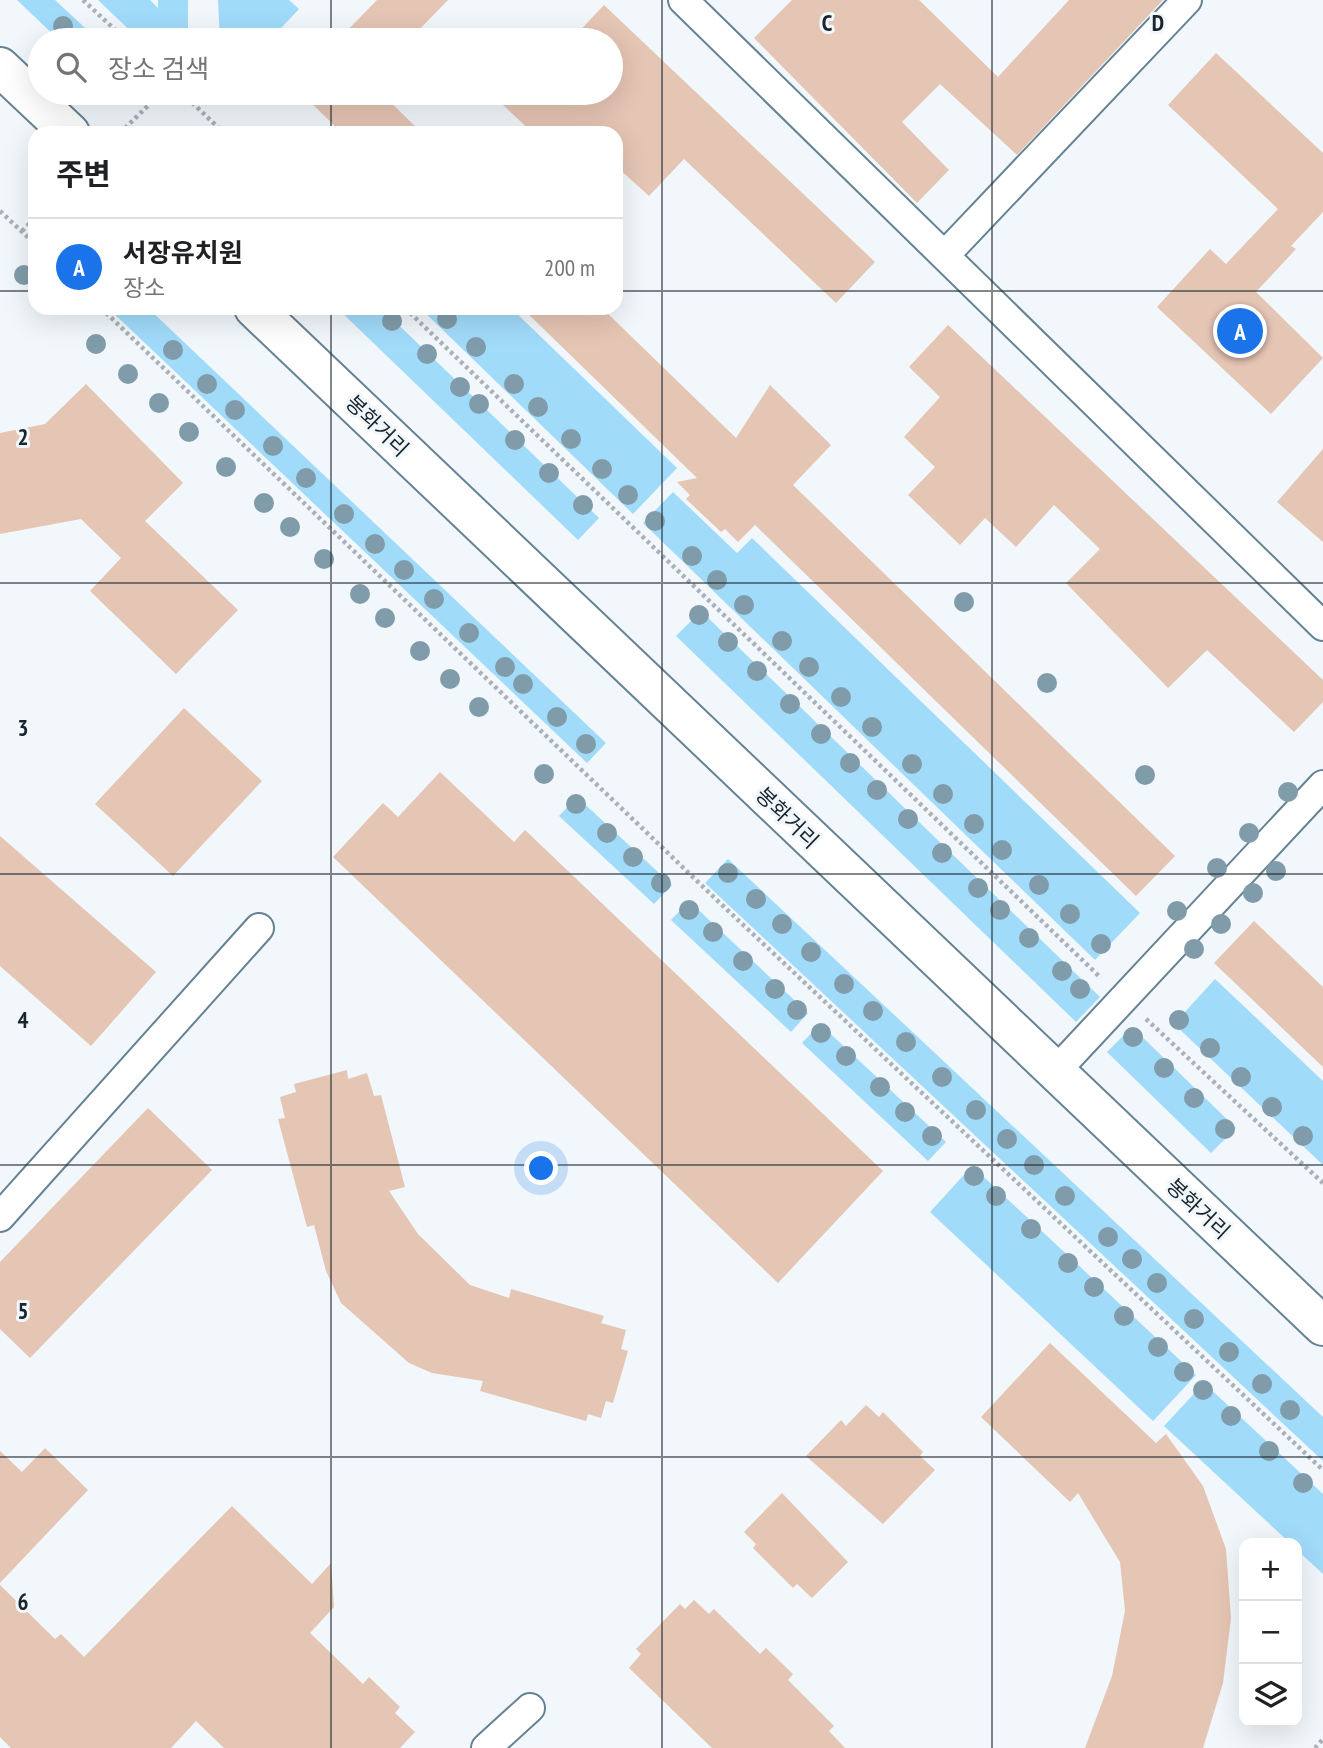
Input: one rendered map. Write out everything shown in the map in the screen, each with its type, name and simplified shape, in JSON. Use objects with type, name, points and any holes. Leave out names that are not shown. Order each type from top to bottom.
[{"type":"main road","points":[[0,67],[28,93]]},
{"type":"main road","points":[[40,105],[63,126]]},
{"type":"main road","name":"봉화거리","points":[[261,315],[1054,1073],[1323,1326]]},
{"type":"street","points":[[683,0],[1323,626]]},
{"type":"street","points":[[945,255],[1187,0]]},
{"type":"street","points":[[1054,1073],[1323,785]]},
{"type":"street","points":[[0,1217],[259,928]]},
{"type":"street","points":[[486,1748],[530,1708]]},
{"type":"path","points":[[83,0],[113,28]]},
{"type":"path","points":[[127,126],[149,105]]},
{"type":"path","points":[[195,105],[217,126]]},
{"type":"path","points":[[0,211],[28,237]]},
{"type":"path","points":[[22,231],[28,225]]},
{"type":"path","points":[[108,315],[721,904],[1323,1470]]},
{"type":"path","points":[[412,315],[1125,999],[1323,1182]]},
{"type":"path","points":[[1315,1748],[1323,1739]]},
{"type":"shaded area","points":[[17,0],[55,0],[85,28],[46,28]]},
{"type":"shaded area","points":[[98,0],[150,0],[158,8],[158,0],[188,0],[188,28],[127,28]]},
{"type":"shaded area","points":[[218,0],[289,0],[299,9],[281,28],[219,28]]},
{"type":"shaded area","points":[[115,315],[155,315],[606,743],[587,763]]},
{"type":"shaded area","points":[[344,315],[388,315],[599,518],[578,540]]},
{"type":"shaded area","points":[[427,315],[518,315],[677,468],[633,514]]},
{"type":"shaded area","points":[[673,492],[737,553],[752,538],[1140,913],[1095,960],[643,523]]},
{"type":"shaded area","points":[[701,611],[1100,997],[1076,1022],[676,636]]},
{"type":"shaded area","points":[[577,797],[672,885],[654,904],[559,816]]},
{"type":"shaded area","points":[[728,859],[1323,1417],[1323,1461],[705,883]]},
{"type":"shaded area","points":[[689,901],[808,1013],[791,1032],[671,920]]},
{"type":"shaded area","points":[[1215,979],[1323,1081],[1323,1165],[1174,1024]]},
{"type":"shaded area","points":[[820,1024],[946,1142],[928,1161],[802,1043]]},
{"type":"shaded area","points":[[1132,1027],[1236,1128],[1211,1153],[1107,1052]]},
{"type":"shaded area","points":[[972,1166],[1196,1375],[1153,1421],[930,1212]]},
{"type":"shaded area","points":[[1204,1383],[1323,1494],[1323,1574],[1302,1555],[1302,1538],[1285,1538],[1164,1426]]},
{"type":"building","points":[[377,0],[448,0],[421,28],[350,28]]},
{"type":"building","points":[[792,0],[919,0],[998,77],[1069,0],[1163,0],[1017,155],[940,84],[902,122],[949,170],[917,203],[754,38]]},
{"type":"building","points":[[604,5],[875,262],[836,303],[684,159],[649,196],[623,172],[623,126],[525,126],[503,105],[623,105],[623,28],[582,28]]},
{"type":"building","points":[[1216,53],[1323,153],[1323,212],[1291,246],[1296,249],[1256,292],[1323,358],[1271,414],[1157,307],[1210,249],[1226,264],[1278,209],[1168,105]]},
{"type":"building","points":[[313,105],[393,105],[415,126],[335,126]]},
{"type":"building","points":[[529,315],[609,315],[736,438],[770,385],[831,445],[793,485],[1175,856],[1136,896],[755,525],[738,542],[725,529],[721,532],[686,499],[690,495],[677,482],[697,478]]},
{"type":"building","points":[[948,325],[1323,680],[1323,702],[1294,732],[1207,650],[1168,688],[1066,583],[1100,549],[1054,505],[1016,547],[985,518],[960,545],[908,495],[935,467],[904,437],[940,397],[909,367]]},
{"type":"building","points":[[86,384],[183,483],[145,521],[238,610],[176,674],[90,591],[121,558],[81,519],[0,534],[0,433],[45,424]]},
{"type":"building","points":[[1323,449],[1323,542],[1277,502]]},
{"type":"building","points":[[184,708],[262,781],[173,876],[95,804]]},
{"type":"building","points":[[440,772],[514,842],[525,830],[883,1171],[778,1283],[333,857],[383,803],[398,817]]},
{"type":"building","points":[[0,836],[156,972],[91,1046],[0,966]]},
{"type":"building","points":[[1254,921],[1323,987],[1323,1067],[1214,963]]},
{"type":"building","points":[[347,1070],[348,1079],[367,1073],[374,1096],[381,1095],[405,1187],[389,1191],[418,1234],[470,1285],[509,1298],[511,1289],[604,1316],[601,1323],[626,1330],[621,1349],[628,1351],[613,1403],[606,1401],[601,1418],[588,1414],[586,1421],[480,1391],[483,1381],[432,1373],[409,1363],[341,1303],[326,1271],[314,1225],[307,1227],[278,1119],[285,1118],[280,1097],[296,1092],[294,1084]]},
{"type":"building","points":[[148,1108],[212,1170],[30,1358],[0,1329],[0,1262]]},
{"type":"building","points":[[1050,1343],[1156,1443],[1166,1434],[1203,1486],[1226,1549],[1231,1618],[1223,1683],[1203,1748],[1085,1748],[1112,1676],[1125,1611],[1120,1562],[1078,1493],[1070,1502],[981,1417]]},
{"type":"building","points":[[866,1405],[879,1417],[883,1412],[923,1452],[920,1456],[935,1470],[883,1524],[806,1456],[841,1420],[846,1426]]},
{"type":"building","points":[[45,1448],[88,1490],[0,1583],[0,1451],[22,1472]]},
{"type":"building","points":[[782,1493],[848,1562],[812,1598],[797,1584],[793,1588],[753,1548],[756,1544],[744,1532]]},
{"type":"building","points":[[232,1506],[312,1584],[331,1563],[334,1607],[310,1633],[363,1684],[369,1677],[400,1707],[395,1713],[415,1732],[400,1748],[224,1748],[196,1721],[171,1748],[11,1748],[0,1737],[0,1585],[55,1639],[61,1634],[84,1657]]},
{"type":"building","points":[[694,1600],[709,1614],[714,1609],[760,1654],[766,1648],[793,1674],[788,1680],[834,1726],[829,1731],[845,1748],[712,1748],[629,1668],[641,1654],[636,1649],[680,1604],[685,1609]]},
{"type":"place","name":"서장유치원","points":[[1240,331]]}]
